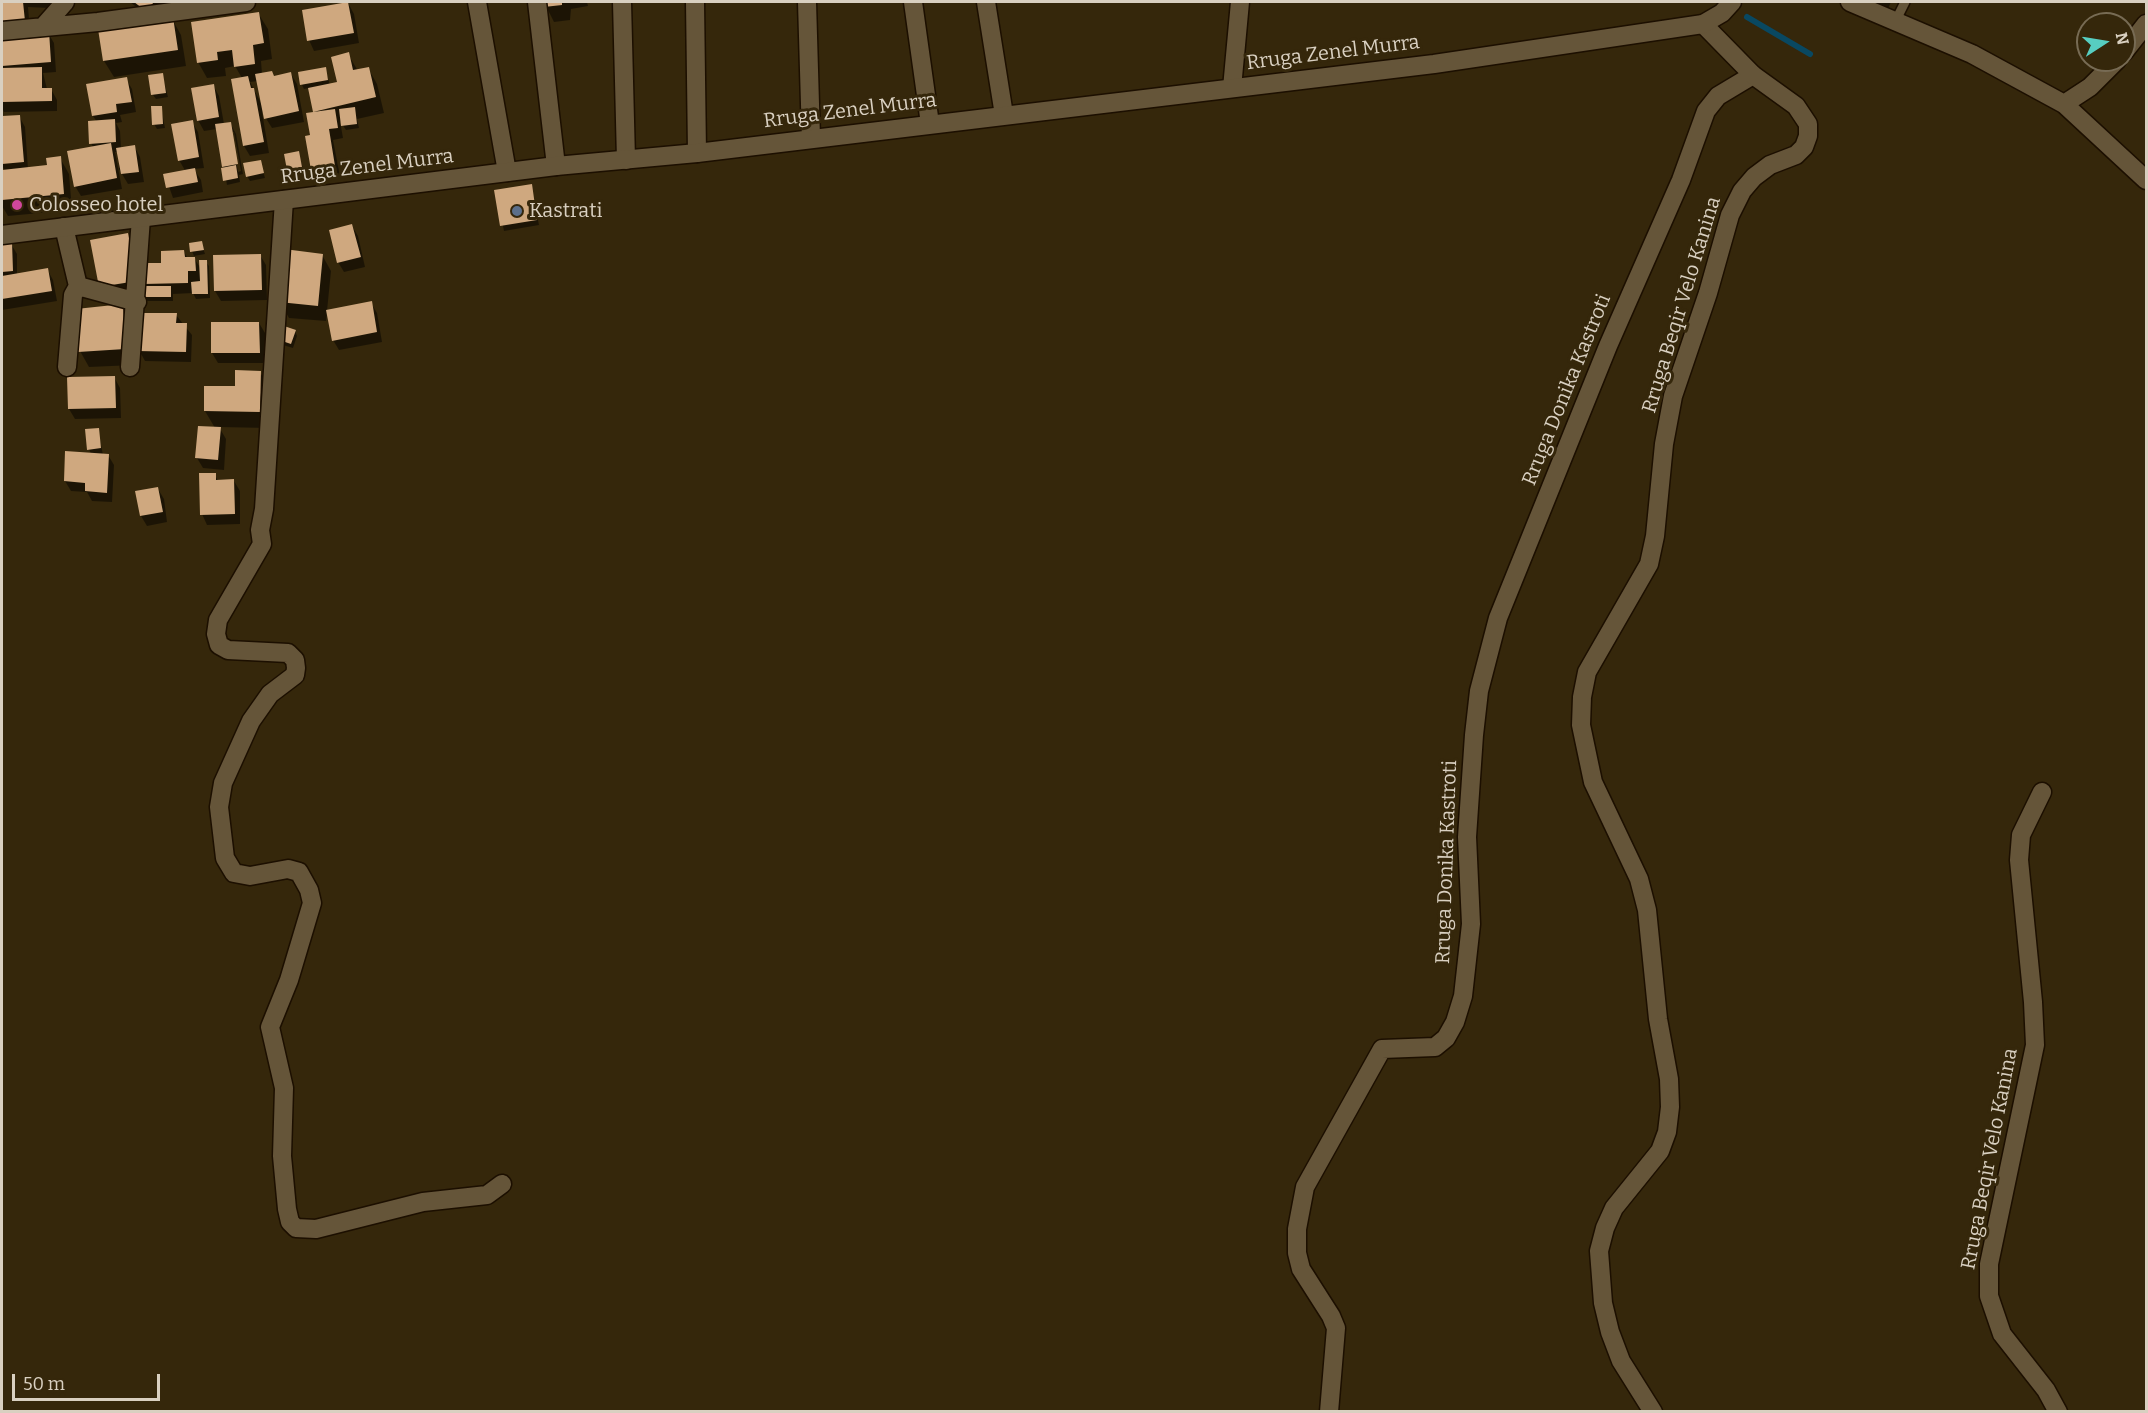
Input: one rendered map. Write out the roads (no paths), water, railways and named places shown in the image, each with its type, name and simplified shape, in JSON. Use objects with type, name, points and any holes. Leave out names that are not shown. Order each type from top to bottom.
[{"type":"street","points":[[43,27],[65,2]]},
{"type":"street","points":[[2,31],[244,2]]},
{"type":"street","points":[[477,2],[507,172]]},
{"type":"street","points":[[537,2],[556,166]]},
{"type":"street","points":[[622,2],[626,160]]},
{"type":"street","points":[[695,2],[697,153]]},
{"type":"street","points":[[807,2],[812,138]]},
{"type":"street","points":[[914,2],[930,124]]},
{"type":"street","points":[[986,2],[1005,116]]},
{"type":"street","points":[[1232,88],[1240,2]]},
{"type":"street","points":[[1732,2],[1722,13],[1703,24],[1753,75]]},
{"type":"street","points":[[1850,2],[1972,54],[2064,104],[2146,180]]},
{"type":"street","name":"Rruga Zenel Murra","points":[[2,235],[556,166],[697,153],[1434,64],[1703,24]]},
{"type":"street","points":[[2136,37],[2146,24]]},
{"type":"street","points":[[2064,104],[2090,87],[2105,72]]},
{"type":"street","name":"Rruga Beqir Velo Kanina","points":[[1653,1412],[1621,1361],[1610,1332],[1603,1303],[1599,1251],[1605,1228],[1614,1208],[1659,1151],[1667,1132],[1671,1107],[1669,1079],[1658,1019],[1647,910],[1635,870],[1593,782],[1581,725],[1582,697],[1587,672],[1649,564],[1655,536],[1664,444],[1673,396],[1708,293],[1730,215],[1742,191],[1770,165],[1796,155],[1804,147],[1808,136],[1808,124],[1796,106],[1753,75]]},
{"type":"street","name":"Rruga Donika Kastroti","points":[[1329,1412],[1336,1328],[1331,1316],[1301,1269],[1297,1253],[1298,1217],[1305,1187],[1382,1049],[1435,1047],[1446,1038],[1455,1022],[1463,996],[1471,924],[1467,837],[1474,735],[1479,691],[1498,618],[1608,346],[1681,180],[1706,111],[1718,96],[1753,75]]},
{"type":"street","points":[[284,200],[260,530],[262,544],[218,620],[216,634],[219,645],[228,650],[288,653],[295,660],[296,668],[295,675],[270,694],[251,721],[222,783],[219,807],[225,858],[234,873],[250,876],[288,869],[299,872],[309,890],[312,903],[289,980],[270,1027],[284,1088],[282,1156],[287,1209],[290,1222],[296,1228],[316,1229],[423,1202],[479,1197],[494,1191],[502,1184]]},
{"type":"street","points":[[130,367],[137,302],[141,218]]},
{"type":"street","points":[[64,228],[78,286],[73,295],[68,367]]},
{"type":"street","points":[[78,286],[137,302]]},
{"type":"street","name":"Rruga Beqir Velo Kanina","points":[[2042,792],[2021,835],[2019,860],[2034,1002],[2035,1045],[1989,1264],[1989,1296],[2002,1334],[2046,1390],[2058,1412]]},
{"type":"lane","points":[[1896,20],[1905,2]]},
{"type":"waterway","points":[[1747,17],[1810,54]]},
{"type":"place","name":"Colosseo hotel","points":[[17,205]]},
{"type":"place","name":"Kastrati","points":[[517,211]]}]
